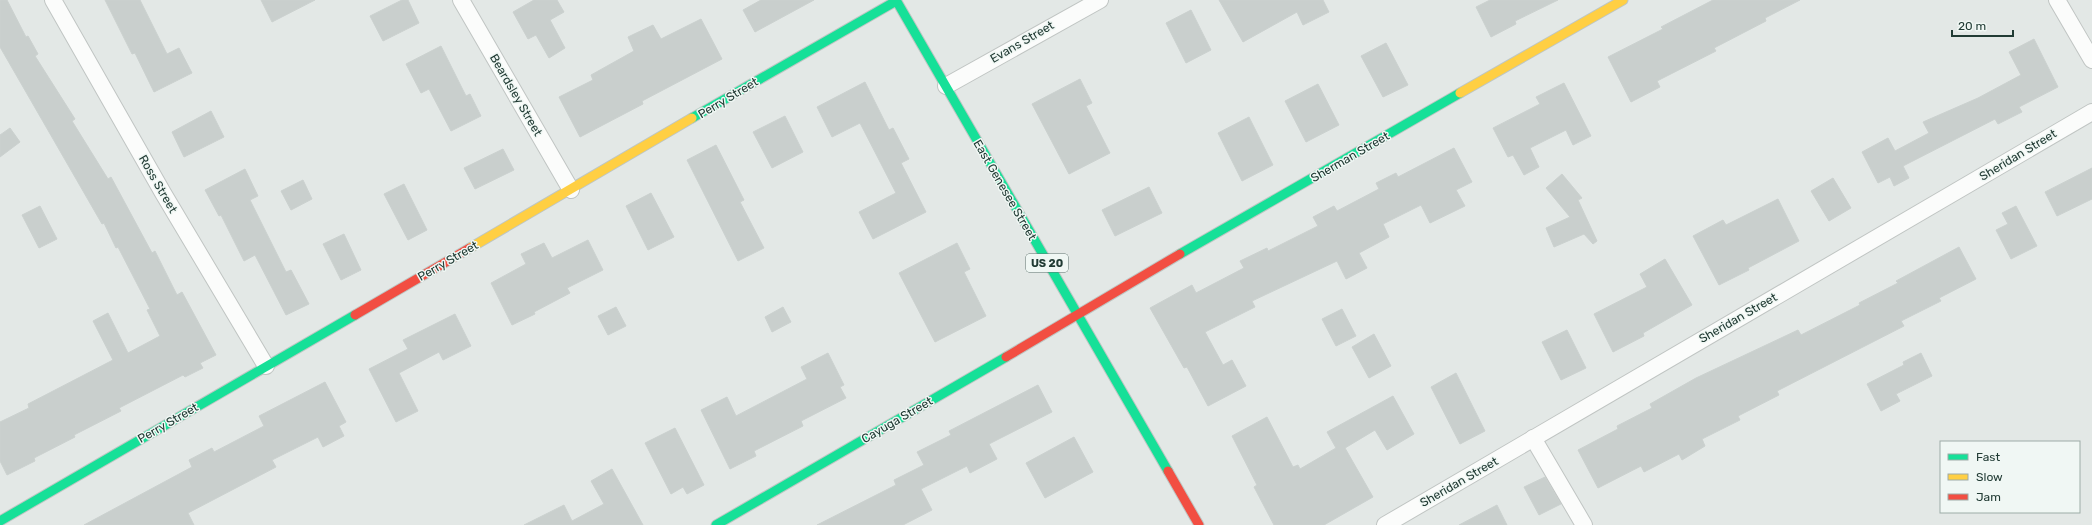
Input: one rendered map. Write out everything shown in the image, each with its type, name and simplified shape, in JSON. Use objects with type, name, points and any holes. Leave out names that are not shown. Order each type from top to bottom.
[{"type":"main road","name":"Sherman Street","points":[[1078,316],[1210,236],[1623,0]]},
{"type":"main road","name":"Perry Street","points":[[0,521],[571,190],[796,57],[896,1]]},
{"type":"main road","name":"East Genesee Street","points":[[896,1],[1199,525]]},
{"type":"main road","name":"Cayuga Street","points":[[716,525],[1078,316]]},
{"type":"street","name":"Ross Street","points":[[53,0],[163,194],[266,366]]},
{"type":"street","name":"Beardsley Street","points":[[461,0],[571,190]]},
{"type":"street","name":"Evans Street","points":[[946,86],[1048,27],[1100,0]]},
{"type":"street","points":[[2057,0],[2092,60]]},
{"type":"street","name":"Sheridan Street","points":[[1385,525],[2092,112]]},
{"type":"street","points":[[1533,438],[1584,525]]},
{"type":"building","points":[[0,0],[7,0],[26,37],[28,36],[38,54],[35,56],[75,119],[72,121],[108,179],[111,177],[152,253],[155,251],[177,295],[182,292],[216,355],[200,363],[203,368],[185,377],[183,375],[119,408],[121,411],[74,435],[75,437],[34,458],[35,461],[7,475],[0,461],[0,422],[29,408],[28,404],[113,360],[93,321],[108,313],[128,353],[160,336],[147,310],[150,309],[118,247],[116,248],[104,223],[102,224],[0,47]]},
{"type":"building","points":[[105,0],[140,0],[167,54],[179,48],[192,73],[154,92],[135,53],[132,54]]},
{"type":"building","points":[[261,0],[315,0],[272,22]]},
{"type":"building","points":[[402,0],[408,0],[419,23],[383,41],[370,16]]},
{"type":"building","points":[[534,0],[557,0],[564,12],[550,20],[565,48],[549,58],[536,35],[528,39],[513,12]]},
{"type":"building","points":[[761,0],[814,0],[755,32],[743,10]]},
{"type":"building","points":[[1219,0],[1323,0],[1329,12],[1303,25],[1297,12],[1243,42]]},
{"type":"building","points":[[1490,0],[1558,0],[1515,21],[1516,24],[1491,37],[1476,7]]},
{"type":"building","points":[[1713,0],[1800,0],[1765,18],[1766,21],[1714,48],[1716,51],[1657,81],[1660,87],[1631,102],[1608,57],[1663,29],[1661,27]]},
{"type":"building","points":[[1191,10],[1211,50],[1186,63],[1166,23]]},
{"type":"building","points":[[701,19],[722,59],[642,101],[643,104],[580,137],[559,97],[593,80],[591,75],[634,51],[628,37],[653,25],[661,39]]},
{"type":"building","points":[[2034,39],[2058,87],[2019,107],[2022,112],[1998,124],[1995,119],[1903,166],[1909,178],[1894,186],[1890,177],[1878,183],[1862,152],[1888,138],[1895,151],[1929,133],[1923,122],[1978,98],[2021,75],[2009,52]]},
{"type":"building","points":[[1386,43],[1408,85],[1383,97],[1361,56]]},
{"type":"building","points":[[441,46],[466,96],[470,94],[481,116],[451,131],[429,89],[421,93],[406,64]]},
{"type":"building","points":[[1080,79],[1092,103],[1086,106],[1110,153],[1069,174],[1032,104]]},
{"type":"building","points":[[865,82],[889,130],[893,128],[909,159],[901,163],[926,212],[873,239],[859,212],[896,193],[860,123],[832,137],[817,107]]},
{"type":"building","points":[[1564,83],[1591,136],[1573,145],[1566,130],[1530,148],[1539,167],[1524,175],[1513,155],[1508,157],[1493,128],[1540,104],[1536,97]]},
{"type":"building","points":[[1318,84],[1339,125],[1306,142],[1285,101]]},
{"type":"building","points":[[211,111],[224,137],[184,157],[172,132]]},
{"type":"building","points":[[785,116],[803,152],[772,168],[753,132]]},
{"type":"building","points":[[1249,117],[1273,165],[1242,181],[1218,133]]},
{"type":"building","points":[[10,128],[20,142],[0,157],[0,135]]},
{"type":"building","points":[[716,145],[744,200],[740,202],[764,248],[738,261],[687,160]]},
{"type":"building","points":[[1454,148],[1472,182],[1456,190],[1465,206],[1430,223],[1421,205],[1383,224],[1389,237],[1359,253],[1367,268],[1346,279],[1337,261],[1252,301],[1255,307],[1205,332],[1223,365],[1232,360],[1246,386],[1208,406],[1187,367],[1184,368],[1150,308],[1192,285],[1196,293],[1244,268],[1240,261],[1267,248],[1268,251],[1318,226],[1313,217],[1334,206],[1337,211],[1379,189],[1376,183],[1396,173],[1398,177]]},
{"type":"building","points":[[503,149],[514,170],[475,189],[464,168]]},
{"type":"building","points":[[2092,168],[2092,199],[2057,216],[2045,192]]},
{"type":"building","points":[[245,169],[258,196],[250,200],[286,272],[291,270],[309,304],[286,315],[255,255],[244,261],[221,215],[219,216],[205,190]]},
{"type":"building","points":[[1562,174],[1582,198],[1578,200],[1597,241],[1593,244],[1584,234],[1554,247],[1546,228],[1570,217],[1546,188]]},
{"type":"building","points":[[1833,178],[1851,208],[1829,221],[1811,191]]},
{"type":"building","points":[[303,180],[312,199],[291,210],[281,191]]},
{"type":"building","points":[[404,184],[427,230],[408,240],[384,194]]},
{"type":"building","points":[[1149,187],[1162,213],[1115,236],[1102,210]]},
{"type":"building","points":[[651,193],[674,237],[648,250],[626,206]]},
{"type":"building","points":[[1778,199],[1799,241],[1748,268],[1749,270],[1719,285],[1693,236],[1723,220],[1726,225]]},
{"type":"building","points":[[40,206],[57,239],[39,248],[22,215]]},
{"type":"building","points":[[2016,206],[2037,246],[2011,259],[1996,230],[2008,224],[2002,213]]},
{"type":"building","points":[[344,234],[361,270],[341,280],[323,244]]},
{"type":"building","points":[[588,240],[603,270],[567,288],[570,293],[534,312],[535,314],[512,325],[491,283],[526,264],[521,254],[544,243],[552,258]]},
{"type":"building","points":[[957,243],[970,269],[964,272],[986,316],[935,342],[899,273]]},
{"type":"building","points":[[1959,247],[1976,279],[1939,298],[1941,301],[1901,321],[1904,326],[1777,391],[1779,395],[1738,416],[1740,420],[1702,439],[1705,446],[1682,460],[1679,454],[1644,472],[1641,466],[1598,488],[1578,450],[1618,429],[1617,426],[1652,408],[1650,404],[1696,378],[1798,330],[1801,335],[1860,305],[1859,303],[1898,283],[1896,281]]},
{"type":"building","points":[[1665,259],[1692,305],[1643,333],[1644,336],[1613,352],[1594,314],[1647,287],[1640,274]]},
{"type":"building","points":[[616,307],[626,326],[608,335],[598,316]]},
{"type":"building","points":[[783,307],[791,322],[772,332],[765,317]]},
{"type":"building","points":[[1342,309],[1356,336],[1336,346],[1322,319]]},
{"type":"building","points":[[455,314],[471,346],[443,360],[439,352],[399,373],[418,411],[396,422],[369,369],[408,349],[403,340]]},
{"type":"building","points":[[1567,330],[1586,368],[1561,380],[1542,342]]},
{"type":"building","points":[[1374,334],[1391,366],[1369,378],[1352,347]]},
{"type":"building","points":[[828,353],[844,385],[840,387],[846,398],[801,421],[803,426],[754,451],[756,456],[730,469],[701,410],[727,397],[736,416],[807,379],[801,367]]},
{"type":"building","points":[[1921,353],[1932,376],[1896,394],[1900,401],[1881,411],[1867,384],[1904,365],[1903,362]]},
{"type":"building","points":[[1456,373],[1485,431],[1460,444],[1431,387]]},
{"type":"building","points":[[325,382],[346,422],[339,426],[344,436],[323,447],[318,437],[272,460],[276,467],[188,513],[194,525],[84,525],[192,467],[189,460],[212,448],[214,452],[264,426],[259,416]]},
{"type":"building","points":[[1038,385],[1052,412],[989,444],[997,459],[970,473],[967,466],[921,489],[932,510],[903,525],[817,525],[896,485],[894,480],[924,465],[917,452],[951,435],[949,431]]},
{"type":"building","points":[[1393,396],[1414,434],[1387,450],[1375,430],[1345,448],[1373,497],[1324,525],[1274,525],[1254,487],[1257,485],[1232,436],[1267,417],[1293,467],[1298,465],[1300,469],[1336,448],[1327,432]]},
{"type":"building","points":[[675,428],[704,485],[687,494],[683,487],[671,494],[645,443]]},
{"type":"building","points":[[1074,437],[1093,472],[1045,498],[1026,463]]},
{"type":"building","points":[[612,469],[643,525],[524,525],[564,505],[572,521],[604,504],[591,481]]},
{"type":"building","points":[[1545,477],[1561,504],[1539,515],[1524,487]]},
{"type":"building","points":[[1497,505],[1507,525],[1459,525]]},
{"type":"traffic: fast","points":[[896,0],[1168,471]]},
{"type":"traffic: fast","points":[[692,118],[896,1]]},
{"type":"traffic: fast","points":[[1180,254],[1460,93]]},
{"type":"traffic: fast","points":[[0,521],[355,315]]},
{"type":"traffic: fast","points":[[716,525],[1006,357]]},
{"type":"traffic: slow","points":[[1460,93],[1623,0]]},
{"type":"traffic: slow","points":[[470,248],[692,118]]},
{"type":"traffic: jam","points":[[355,315],[470,248]]},
{"type":"traffic: jam","points":[[1006,357],[1180,254]]},
{"type":"traffic: jam","points":[[1168,471],[1199,525]]}]
